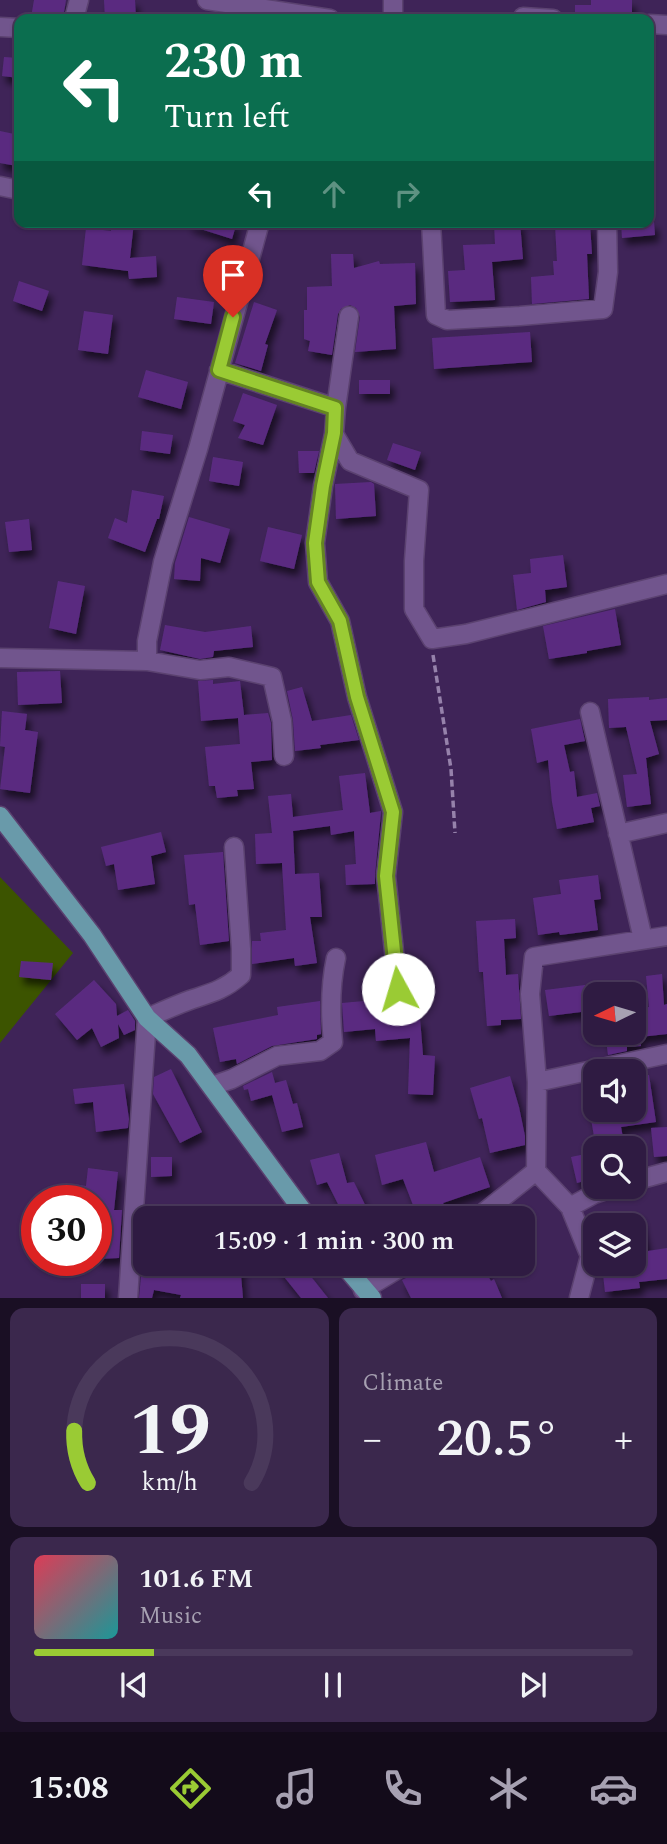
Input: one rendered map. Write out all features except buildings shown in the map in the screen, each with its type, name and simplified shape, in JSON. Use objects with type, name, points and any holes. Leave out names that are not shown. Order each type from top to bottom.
[{"type":"main road","points":[[0,816],[92,935],[147,1018],[188,1055],[299,1206]]},
{"type":"main road","points":[[353,1276],[368,1294]]},
{"type":"street","points":[[207,0],[298,14]]},
{"type":"street","points":[[147,662],[147,641],[163,562],[198,449],[258,228]]},
{"type":"street","points":[[431,228],[436,315],[447,320],[603,309],[608,272],[607,228]]},
{"type":"street","points":[[349,316],[335,408],[334,433],[315,543],[318,582],[340,621],[357,697],[393,812],[386,876],[398,989]]},
{"type":"street","points":[[219,370],[335,408]]},
{"type":"street","points":[[334,433],[350,461],[419,490],[414,609],[432,639],[466,634],[667,584]]},
{"type":"street","points":[[0,658],[147,662],[200,670],[229,667],[272,677],[282,721],[284,756]]},
{"type":"street","points":[[590,712],[643,939]]},
{"type":"street","points":[[618,834],[667,823]]},
{"type":"street","points":[[128,1298],[147,1018],[216,992],[241,975],[234,847]]},
{"type":"street","points":[[579,1298],[590,1256],[570,1207],[536,1171],[537,1082],[530,994],[534,957],[667,936]]},
{"type":"street","points":[[212,1086],[278,1056],[320,1051],[333,1042],[330,1017],[331,983],[336,957]]},
{"type":"street","points":[[537,1082],[667,1054]]},
{"type":"street","points":[[492,1206],[536,1171]]},
{"type":"street","points":[[646,1178],[667,1172]]},
{"type":"street","points":[[570,1207],[585,1199]]},
{"type":"street","points":[[368,1294],[391,1276]]},
{"type":"path","points":[[432,639],[451,769],[455,833]]},
{"type":"green space","points":[[0,877],[73,953],[0,1043]]},
{"type":"route","points":[[233,317],[219,370],[335,408],[334,433],[315,543],[318,582],[340,621],[357,697],[393,812],[386,876],[398,989]]}]
